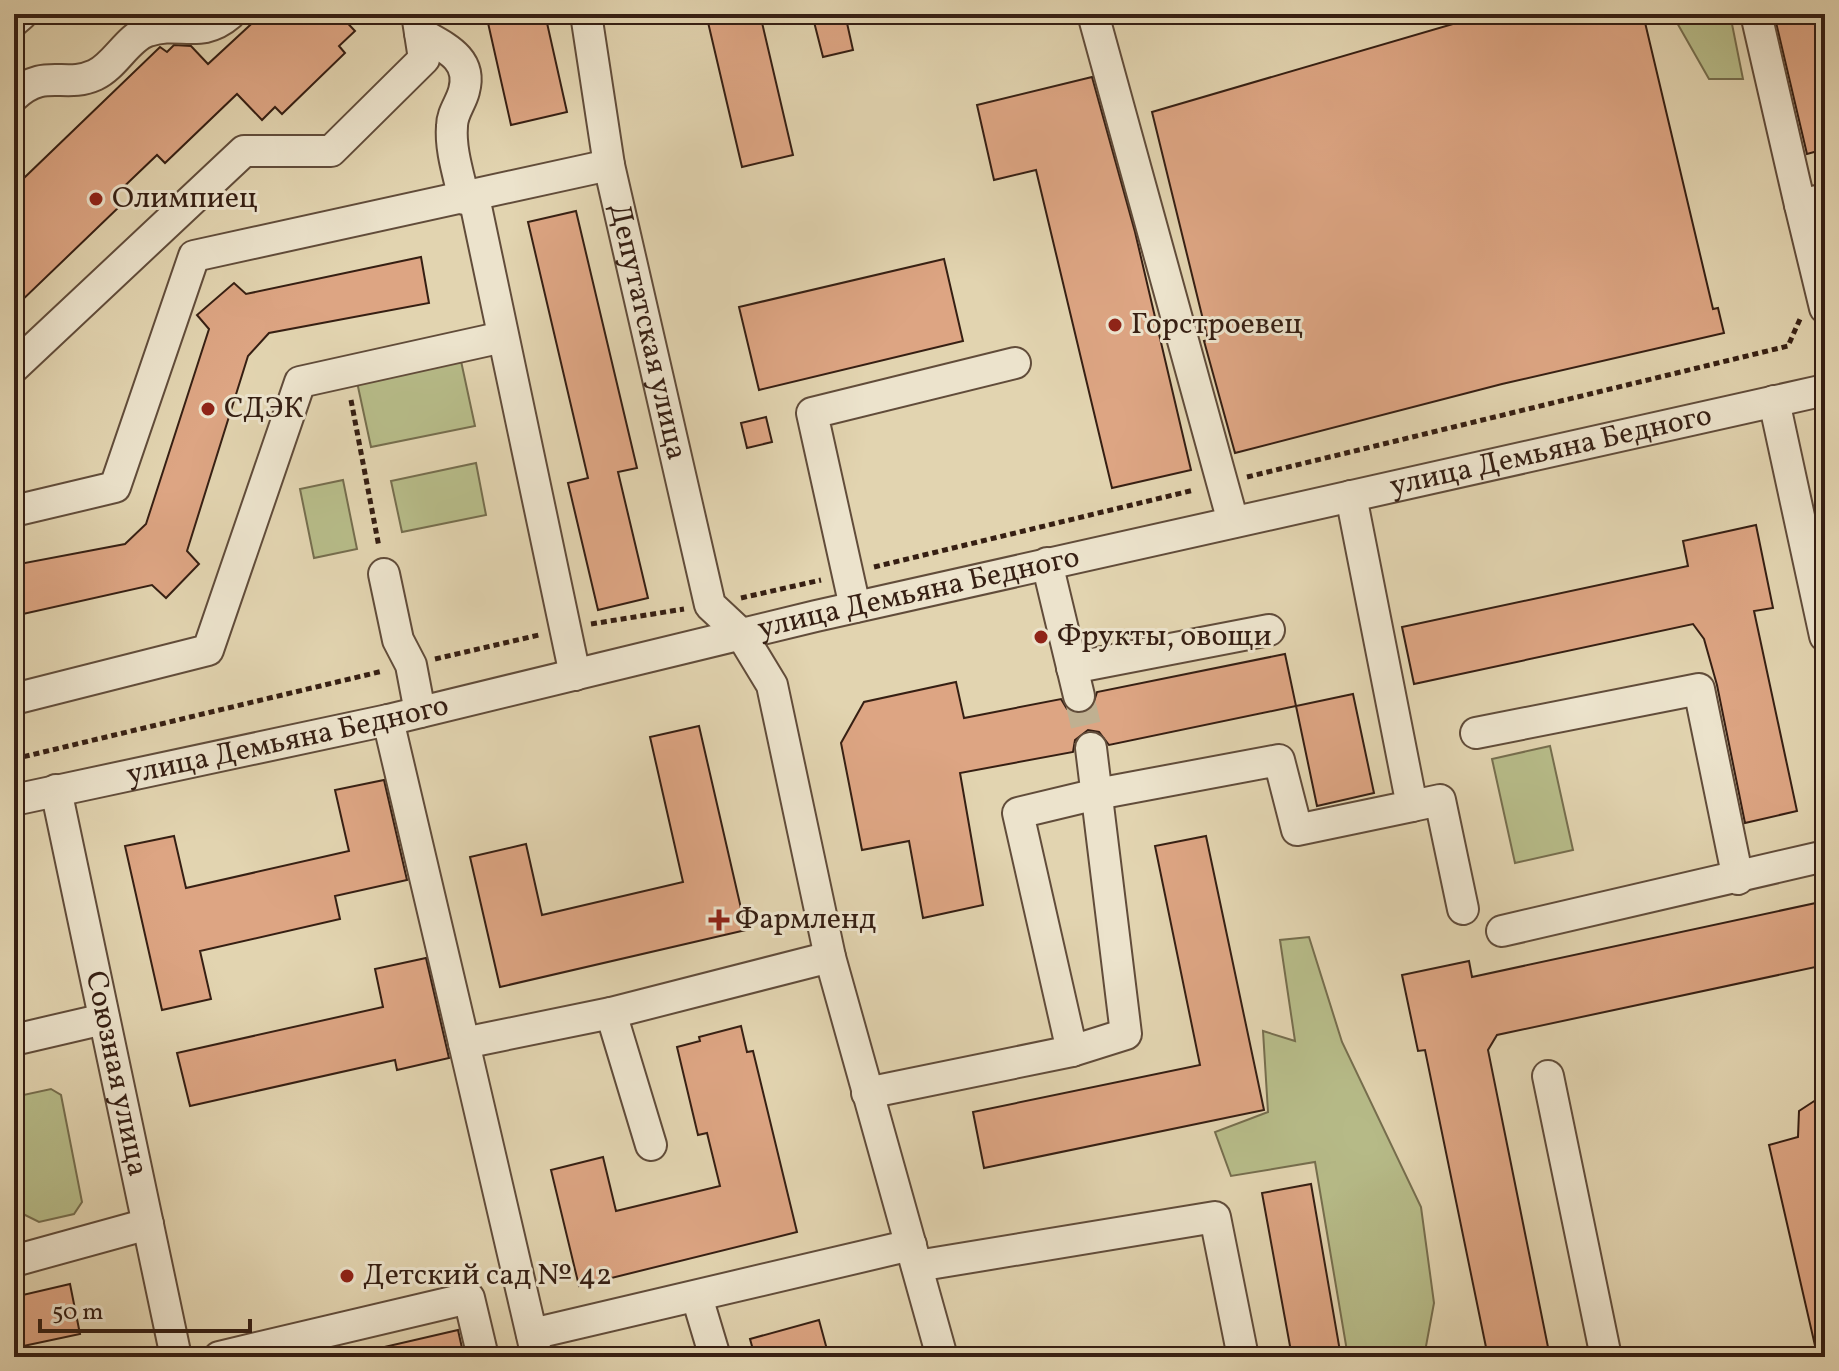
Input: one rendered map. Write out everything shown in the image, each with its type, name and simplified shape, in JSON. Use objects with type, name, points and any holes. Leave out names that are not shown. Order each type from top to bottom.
[{"type":"street","points":[[14,21],[22,14]]},
{"type":"street","points":[[14,96],[28,82],[38,79],[87,78],[100,73],[146,31],[214,28],[230,14]]},
{"type":"street","name":"Депутатская улица","points":[[586,14],[609,165],[710,605]]},
{"type":"street","points":[[1756,14],[1813,202],[1818,278],[1825,308]]},
{"type":"street","points":[[1097,15],[1233,522]]},
{"type":"street","points":[[418,24],[463,62],[466,74],[452,121],[503,337],[575,675]]},
{"type":"street","points":[[14,367],[244,151],[331,151],[424,59],[418,24]]},
{"type":"street","points":[[14,511],[115,487],[194,256],[609,165]]},
{"type":"street","points":[[14,699],[208,650],[300,382],[503,337]]},
{"type":"street","points":[[855,607],[812,413],[1015,363]]},
{"type":"street","name":"улица Демьяна Бедного","points":[[14,800],[388,720],[855,607],[1825,390]]},
{"type":"street","points":[[1774,401],[1825,636]]},
{"type":"street","points":[[1351,496],[1412,806]]},
{"type":"street","points":[[1047,563],[1075,682],[1269,630]]},
{"type":"street","points":[[384,574],[398,640],[411,665],[420,712]]},
{"type":"street","points":[[710,605],[741,634],[772,685],[830,957],[942,1357]]},
{"type":"street","points":[[1476,733],[1699,689],[1738,879]]},
{"type":"street","points":[[388,720],[535,1346],[697,1297],[914,1255],[1215,1217],[1243,1357]]},
{"type":"street","points":[[867,1093],[1072,1051],[1126,1034],[1091,748]]},
{"type":"street","points":[[1072,1051],[1018,813],[1097,794],[1279,760],[1297,830],[1440,800],[1463,909]]},
{"type":"street","name":"Союзная улица","points":[[56,790],[176,1357]]},
{"type":"street","points":[[1502,931],[1738,879],[1825,856]]},
{"type":"street","points":[[464,1043],[611,1013],[830,957]]},
{"type":"street","points":[[611,1013],[651,1145]]},
{"type":"street","points":[[14,1040],[104,1019]]},
{"type":"street","points":[[1548,1076],[1606,1357]]},
{"type":"street","points":[[14,1261],[148,1224]]},
{"type":"street","points":[[697,1297],[715,1357]]},
{"type":"street","points":[[219,1357],[272,1351],[469,1298],[483,1357]]},
{"type":"path","points":[[14,759],[564,629],[710,605],[848,574],[1788,346],[1818,278]]},
{"type":"path","points":[[346,371],[384,574]]},
{"type":"path","points":[[14,1322],[22,1357]]},
{"type":"green space","points":[[1672,14],[1730,14],[1743,79],[1709,79]]},
{"type":"green space","points":[[461,361],[475,426],[371,447],[357,382]]},
{"type":"green space","points":[[476,463],[486,515],[402,532],[391,481]]},
{"type":"green space","points":[[343,480],[357,549],[314,558],[300,489]]},
{"type":"green space","points":[[1550,746],[1573,850],[1515,863],[1492,759]]},
{"type":"green space","points":[[1309,937],[1342,1042],[1421,1207],[1434,1303],[1424,1357],[1348,1357],[1315,1162],[1231,1176],[1215,1132],[1268,1112],[1263,1031],[1295,1041],[1280,940]]},
{"type":"green space","points":[[51,1089],[61,1095],[82,1202],[74,1214],[39,1222],[23,1214],[14,1169],[14,1097]]},
{"type":"building","points":[[262,14],[339,14],[355,31],[339,46],[345,53],[282,114],[275,107],[262,120],[237,94],[165,163],[157,155],[112,198],[120,206],[14,308],[14,165],[25,177],[160,47],[167,52],[174,45],[191,46],[208,64]]},
{"type":"building","points":[[486,14],[545,14],[567,112],[511,125]]},
{"type":"building","points":[[725,14],[760,14],[793,155],[742,167],[707,18]]},
{"type":"building","points":[[812,14],[845,14],[853,50],[823,57]]},
{"type":"building","points":[[1487,14],[1643,14],[1713,309],[1718,308],[1724,333],[1502,384],[1235,453],[1204,341],[1208,340],[1152,112]]},
{"type":"building","points":[[1774,14],[1825,14],[1825,149],[1807,154]]},
{"type":"building","name":"Горстроевец","points":[[1092,77],[1135,232],[1191,470],[1112,488],[1036,170],[994,180],[977,105]]},
{"type":"building","points":[[576,211],[637,468],[618,472],[648,598],[598,610],[568,483],[588,478],[528,222]]},
{"type":"building","points":[[421,257],[429,303],[269,333],[248,356],[187,551],[199,564],[166,598],[152,585],[14,616],[14,565],[125,544],[146,524],[209,329],[197,315],[234,283],[246,294]]},
{"type":"building","points":[[944,259],[963,341],[759,390],[739,307]]},
{"type":"building","points":[[766,417],[772,442],[747,448],[741,423]]},
{"type":"building","points":[[1756,525],[1773,608],[1754,611],[1797,811],[1745,823],[1717,685],[1704,639],[1693,624],[1414,684],[1402,627],[1688,566],[1683,541]]},
{"type":"building","points":[[1285,654],[1296,706],[1109,745],[1099,732],[1088,730],[1075,740],[1073,752],[960,773],[983,905],[923,918],[909,841],[862,850],[841,743],[864,702],[956,682],[964,718],[1061,699],[1067,709],[1082,714],[1092,708],[1097,692]]},
{"type":"building","points":[[1353,694],[1374,793],[1317,806],[1296,706]]},
{"type":"building","points":[[699,726],[746,930],[500,987],[470,857],[526,844],[542,915],[683,882],[650,737]]},
{"type":"building","points":[[384,780],[407,880],[335,896],[340,919],[200,951],[211,999],[162,1010],[125,846],[174,836],[186,888],[349,851],[335,790]]},
{"type":"building","points":[[1206,836],[1264,1110],[984,1168],[973,1112],[1200,1065],[1155,846]]},
{"type":"building","points":[[1825,901],[1825,965],[1497,1035],[1488,1050],[1550,1357],[1488,1357],[1425,1050],[1418,1051],[1402,975],[1469,961],[1472,977]]},
{"type":"building","points":[[426,958],[449,1058],[397,1070],[395,1060],[190,1106],[177,1053],[383,1007],[375,969]]},
{"type":"building","points":[[741,1026],[747,1052],[753,1051],[797,1232],[579,1286],[551,1170],[603,1157],[616,1211],[720,1186],[707,1133],[698,1135],[677,1047],[700,1041],[699,1037]]},
{"type":"building","points":[[1825,1094],[1825,1349],[1816,1350],[1769,1145],[1798,1137],[1799,1111]]},
{"type":"building","points":[[1311,1184],[1341,1357],[1292,1357],[1262,1193]]},
{"type":"building","points":[[70,1284],[80,1334],[14,1348],[14,1297]]},
{"type":"building","points":[[819,1320],[829,1357],[755,1357],[750,1339]]},
{"type":"building","points":[[458,1330],[464,1357],[381,1357],[380,1348]]},
{"type":"tunnel","points":[[1079,696],[1091,748]]},
{"type":"place","name":"Олимпиец","points":[[96,199]]},
{"type":"place","name":"Горстроевец","points":[[1115,325]]},
{"type":"place","name":"СДЭК","points":[[208,409]]},
{"type":"place","name":"Фрукты, овощи","points":[[1041,637]]},
{"type":"place","name":"Фармленд","points":[[719,920]]},
{"type":"place","name":"Детский сад № 42","points":[[347,1276]]}]
